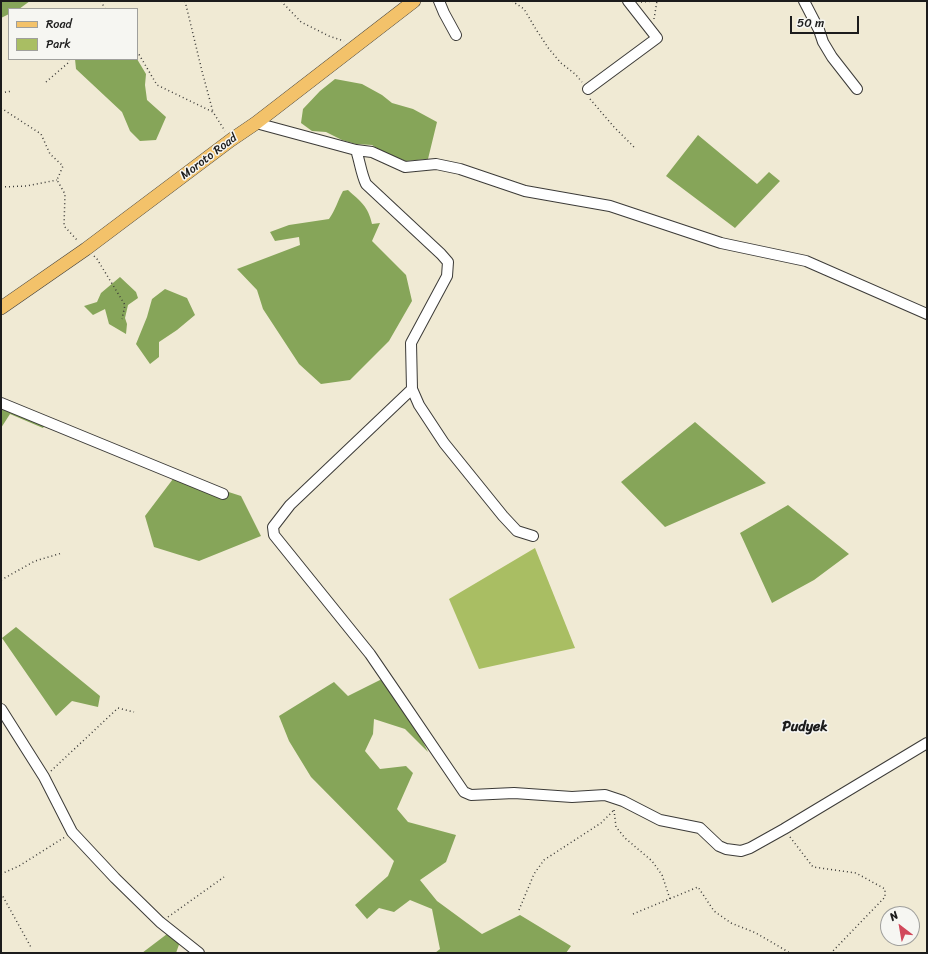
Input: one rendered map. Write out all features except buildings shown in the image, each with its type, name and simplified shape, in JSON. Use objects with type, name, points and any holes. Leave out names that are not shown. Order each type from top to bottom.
[{"type":"main road","name":"Moroto Road","points":[[1,308],[86,250],[231,140],[256,123],[414,1]]},
{"type":"street","points":[[440,1],[444,13],[456,35]]},
{"type":"street","points":[[804,1],[819,30],[823,42],[832,57],[857,89]]},
{"type":"street","points":[[588,89],[657,38],[629,2]]},
{"type":"street","points":[[256,123],[356,150],[372,152],[405,167],[436,164],[460,169],[525,191],[610,206],[721,243],[806,261],[927,314]]},
{"type":"street","points":[[356,150],[362,166],[362,174],[366,184],[448,262],[447,276],[411,343],[412,389],[419,405],[444,443],[503,516],[517,531],[533,536]]},
{"type":"street","points":[[412,389],[290,505],[272,528],[274,535],[370,654],[464,792],[471,795],[514,793],[572,797],[605,795],[624,801],[660,820],[700,828],[719,846],[726,849],[741,851],[750,848],[784,829],[927,743]]},
{"type":"street","points":[[1,403],[224,494]]},
{"type":"street","points":[[1,708],[44,777],[72,832],[115,878],[160,922],[199,953]]},
{"type":"path","points":[[185,1],[213,112],[231,140]]},
{"type":"path","points":[[281,1],[301,22],[329,36],[357,46]]},
{"type":"path","points":[[512,1],[524,9],[549,49],[561,63],[575,74],[588,89],[589,97],[614,127],[636,149]]},
{"type":"path","points":[[629,2],[656,1],[653,33]]},
{"type":"path","points":[[138,53],[157,85],[213,112]]},
{"type":"path","points":[[46,82],[68,63],[69,60]]},
{"type":"path","points":[[1,92],[12,91]]},
{"type":"path","points":[[1,108],[40,134],[50,154],[63,166],[57,180]]},
{"type":"path","points":[[1,186],[26,186],[57,180]]},
{"type":"path","points":[[57,180],[65,194],[64,226],[86,250],[97,259],[125,305],[122,319]]},
{"type":"path","points":[[1,580],[35,561],[62,553]]},
{"type":"path","points":[[44,777],[118,708],[134,712]]},
{"type":"path","points":[[519,910],[534,874],[544,860],[601,823],[624,801]]},
{"type":"path","points":[[614,810],[616,828],[625,838],[652,861],[662,874],[670,899]]},
{"type":"path","points":[[784,829],[812,867],[856,873],[885,889],[885,897],[831,953]]},
{"type":"path","points":[[1,874],[19,866],[72,832]]},
{"type":"path","points":[[160,922],[224,877]]},
{"type":"path","points":[[633,914],[698,887],[714,911],[731,923],[756,933],[790,953]]},
{"type":"path","points":[[1,893],[32,949]]},
{"type":"green space","points":[[1,1],[30,1],[20,8],[8,8],[8,14],[1,18]]},
{"type":"green space","points":[[75,60],[138,60],[146,74],[145,85],[147,100],[166,117],[156,140],[140,141],[130,131],[122,112],[76,69]]},
{"type":"green space","points":[[335,79],[362,84],[382,95],[392,103],[413,109],[437,122],[428,159],[406,161],[386,154],[372,145],[356,144],[342,140],[326,132],[312,131],[301,123],[303,109],[320,91]]},
{"type":"green space","points":[[698,135],[757,184],[769,172],[780,181],[735,228],[666,176]]},
{"type":"green space","points":[[348,190],[366,208],[372,224],[380,223],[372,241],[406,275],[412,301],[389,341],[350,380],[321,384],[299,364],[263,309],[257,290],[237,269],[300,245],[299,237],[275,241],[270,232],[289,225],[329,219],[343,191]]},
{"type":"green space","points":[[120,277],[136,292],[138,298],[128,305],[125,318],[127,324],[126,334],[109,324],[105,309],[93,315],[84,306],[97,302],[101,293]]},
{"type":"green space","points":[[165,289],[187,298],[195,315],[177,330],[159,342],[159,357],[150,364],[136,344],[147,317],[152,299]]},
{"type":"green space","points":[[1,405],[47,422],[43,428],[10,414],[1,428]]},
{"type":"green space","points":[[695,422],[766,483],[665,527],[621,482]]},
{"type":"green space","points":[[176,475],[241,496],[261,536],[199,561],[154,547],[145,516]]},
{"type":"green space","points":[[788,505],[849,554],[814,580],[772,603],[740,533]]},
{"type":"green space","points":[[535,548],[575,648],[479,669],[449,599]]},
{"type":"green space","points":[[16,627],[100,696],[98,707],[72,701],[56,716],[2,638]]},
{"type":"green space","points":[[390,675],[428,752],[405,729],[374,719],[373,734],[365,751],[380,769],[406,766],[413,773],[397,809],[408,822],[456,835],[446,862],[420,880],[437,901],[482,934],[520,915],[571,946],[566,953],[435,953],[440,949],[432,909],[410,900],[394,912],[379,908],[367,919],[355,905],[388,876],[394,861],[311,777],[289,741],[279,716],[334,682],[348,696]]},
{"type":"green space","points":[[171,931],[181,939],[176,953],[142,953]]},
{"type":"district","name":"Pudyek","points":[[805,727]]}]
